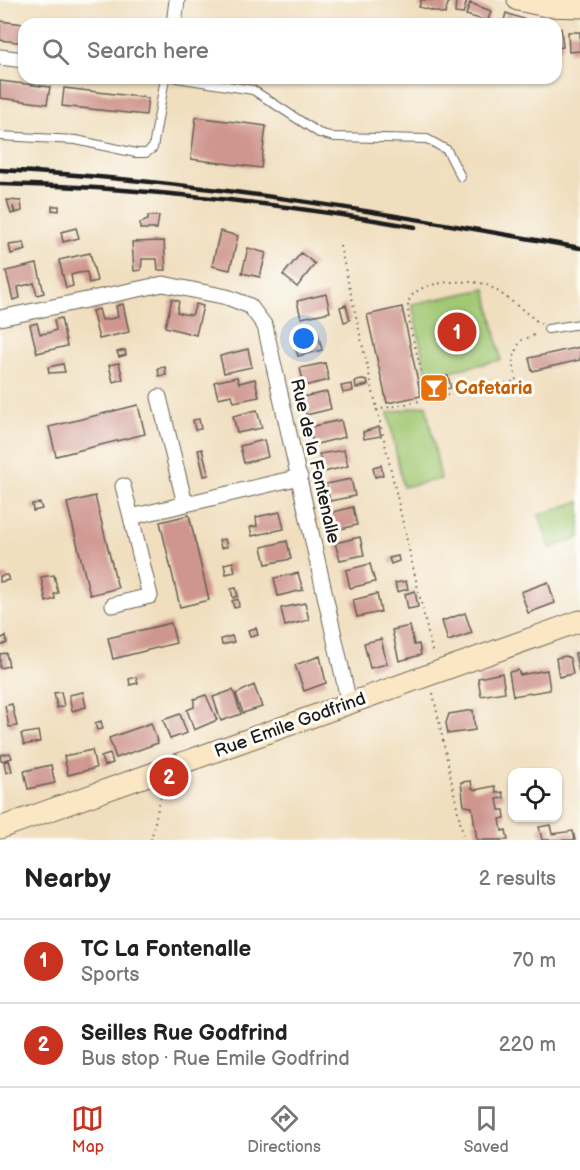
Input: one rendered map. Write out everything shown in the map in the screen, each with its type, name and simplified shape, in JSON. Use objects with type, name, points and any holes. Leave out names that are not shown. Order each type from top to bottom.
[{"type":"street","points":[[175,18],[177,0]]},
{"type":"street","points":[[518,0],[546,6],[580,7]]},
{"type":"street","points":[[0,57],[18,59]]},
{"type":"street","name":"Rue de la Fontenalle","points":[[0,318],[163,284],[226,297],[250,306],[265,326],[349,703]]},
{"type":"street","points":[[159,397],[185,504]]},
{"type":"street","points":[[131,517],[300,477]]},
{"type":"street","points":[[113,605],[150,596],[123,486]]},
{"type":"street","name":"Rue Emile Godfrind","points":[[0,828],[580,621]]},
{"type":"lane","points":[[0,136],[76,140],[136,153],[146,153],[153,148],[164,84]]},
{"type":"lane","points":[[215,84],[253,90],[319,133],[334,137],[427,139],[447,150],[461,177]]},
{"type":"lane","points":[[548,329],[580,324]]},
{"type":"path","points":[[340,246],[433,674],[464,840]]},
{"type":"path","points":[[421,371],[407,305],[412,294],[424,286],[465,282],[485,284],[548,329]]},
{"type":"path","points":[[376,410],[516,381],[513,359],[520,341],[548,329]]},
{"type":"path","points":[[151,840],[163,784],[158,773]]},
{"type":"green space","points":[[486,289],[501,360],[427,376],[412,304]]},
{"type":"green space","points":[[426,405],[441,479],[403,487],[388,413]]},
{"type":"green space","points":[[580,501],[580,538],[550,548],[539,515]]},
{"type":"building","points":[[421,0],[449,0],[445,14],[419,7]]},
{"type":"building","points":[[456,0],[467,0],[463,14],[455,13]]},
{"type":"building","points":[[470,3],[491,11],[489,18],[466,15]]},
{"type":"building","points":[[506,13],[520,18],[505,18]]},
{"type":"building","points":[[0,21],[18,23],[18,42],[0,40]]},
{"type":"building","points":[[568,32],[580,32],[580,51],[569,52]]},
{"type":"building","points":[[0,81],[50,87],[47,104],[0,98]]},
{"type":"building","points":[[64,88],[148,98],[146,115],[62,106]]},
{"type":"building","points":[[196,117],[266,126],[261,168],[191,159]]},
{"type":"building","points":[[7,200],[21,201],[22,211],[15,213],[13,206],[14,213],[11,214]]},
{"type":"building","points":[[52,206],[59,206],[59,211],[52,210]]},
{"type":"building","points":[[148,216],[159,216],[157,229],[140,229],[140,223],[148,220]]},
{"type":"building","points":[[76,228],[79,238],[63,242],[61,232]]},
{"type":"building","points":[[220,231],[238,236],[230,270],[212,266]]},
{"type":"building","points":[[164,241],[166,270],[158,270],[157,259],[142,259],[141,270],[134,271],[132,242]]},
{"type":"building","points":[[24,243],[26,250],[11,254],[9,245]]},
{"type":"building","points":[[248,248],[266,253],[260,277],[242,273]]},
{"type":"building","points":[[90,253],[97,281],[89,283],[87,272],[78,273],[71,275],[73,286],[66,288],[59,260]]},
{"type":"building","points":[[301,253],[315,264],[297,287],[283,275]]},
{"type":"building","points":[[37,264],[44,293],[37,295],[34,283],[18,287],[20,298],[13,300],[6,271]]},
{"type":"building","points":[[326,294],[330,312],[301,318],[297,301]]},
{"type":"building","points":[[172,299],[179,301],[177,312],[184,314],[192,315],[196,304],[203,306],[196,335],[165,327]]},
{"type":"building","points":[[123,304],[129,332],[99,339],[92,311],[99,309],[102,320],[110,319],[118,317],[116,306]]},
{"type":"building","points":[[346,305],[350,320],[344,322],[340,307]]},
{"type":"building","points":[[402,307],[421,396],[387,403],[367,315]]},
{"type":"building","points":[[61,318],[67,346],[37,353],[30,325],[37,323],[40,334],[48,333],[56,330],[54,320]]},
{"type":"building","points":[[318,333],[322,350],[298,356],[293,339]]},
{"type":"building","points":[[580,347],[580,360],[532,371],[529,358]]},
{"type":"building","points":[[248,349],[252,367],[224,373],[220,356]]},
{"type":"building","points":[[125,350],[126,355],[119,357],[117,352]]},
{"type":"building","points":[[119,363],[123,379],[113,382],[109,365]]},
{"type":"building","points":[[325,363],[329,380],[304,386],[300,368]]},
{"type":"building","points":[[63,364],[65,372],[49,373],[48,367]]},
{"type":"building","points":[[165,367],[166,375],[159,376],[158,368]]},
{"type":"building","points":[[448,376],[451,388],[430,392],[427,380]]},
{"type":"building","points":[[237,377],[239,383],[255,379],[259,397],[234,402],[232,395],[218,398],[214,382]]},
{"type":"building","points":[[355,381],[367,381],[368,385],[356,388]]},
{"type":"building","points":[[352,384],[353,391],[343,393],[341,386]]},
{"type":"building","points":[[327,392],[331,409],[306,415],[302,397]]},
{"type":"building","points":[[138,405],[145,434],[56,456],[49,427]]},
{"type":"building","points":[[257,410],[262,428],[237,433],[233,416]]},
{"type":"building","points":[[199,419],[201,429],[195,430],[193,420]]},
{"type":"building","points":[[341,420],[345,437],[313,445],[309,427]]},
{"type":"building","points":[[379,427],[381,436],[364,439],[363,432]]},
{"type":"building","points":[[264,440],[268,457],[244,463],[240,446]]},
{"type":"building","points":[[202,449],[209,475],[204,476],[198,450]]},
{"type":"building","points":[[344,450],[348,466],[324,472],[319,454]]},
{"type":"building","points":[[381,465],[383,475],[375,477],[373,467]]},
{"type":"building","points":[[351,479],[355,496],[330,501],[326,484]]},
{"type":"building","points":[[95,496],[118,588],[90,595],[67,503]]},
{"type":"building","points":[[40,503],[42,509],[33,511],[32,504]]},
{"type":"building","points":[[353,507],[357,525],[333,531],[329,513]]},
{"type":"building","points":[[280,512],[284,529],[252,536],[250,527],[257,526],[256,517]]},
{"type":"building","points":[[189,515],[209,600],[180,607],[160,522]]},
{"type":"building","points":[[360,537],[364,555],[340,560],[335,543]]},
{"type":"building","points":[[225,539],[227,547],[221,548],[219,540]]},
{"type":"building","points":[[287,541],[291,559],[266,564],[262,547]]},
{"type":"building","points":[[398,556],[399,561],[391,564],[389,558]]},
{"type":"building","points":[[233,562],[235,572],[226,574],[224,564]]},
{"type":"building","points":[[370,564],[375,582],[350,588],[346,570]]},
{"type":"building","points":[[298,573],[303,590],[278,596],[274,578]]},
{"type":"building","points":[[7,575],[9,580],[0,582],[0,576]]},
{"type":"building","points":[[54,575],[58,593],[54,594],[55,599],[46,602],[41,577]]},
{"type":"building","points":[[406,581],[408,589],[397,592],[395,583]]},
{"type":"building","points":[[548,582],[555,603],[528,613],[521,592]]},
{"type":"building","points":[[236,588],[238,596],[233,598],[231,589]]},
{"type":"building","points":[[415,591],[418,607],[408,609],[405,594]]},
{"type":"building","points":[[377,594],[381,612],[357,617],[353,600]]},
{"type":"building","points":[[238,599],[239,607],[234,608],[232,601]]},
{"type":"building","points":[[305,603],[309,620],[285,626],[281,608]]},
{"type":"building","points":[[465,613],[472,633],[448,641],[442,621]]},
{"type":"building","points":[[171,623],[176,643],[113,659],[108,638]]},
{"type":"building","points":[[410,626],[414,645],[419,644],[421,655],[399,661],[392,630]]},
{"type":"building","points":[[256,628],[258,635],[250,637],[248,630]]},
{"type":"building","points":[[6,636],[7,643],[0,646],[0,639]]},
{"type":"building","points":[[232,636],[234,642],[222,645],[221,639]]},
{"type":"building","points":[[381,639],[387,664],[370,668],[364,643]]},
{"type":"building","points":[[580,652],[580,672],[579,672],[575,653]]},
{"type":"building","points":[[6,653],[9,666],[0,668],[0,654]]},
{"type":"building","points":[[320,656],[326,683],[304,691],[295,665]]},
{"type":"building","points":[[566,656],[570,658],[573,674],[559,677],[556,658]]},
{"type":"building","points":[[518,670],[520,675],[547,670],[550,690],[513,696],[509,672]]},
{"type":"building","points":[[502,673],[505,692],[481,696],[478,678]]},
{"type":"building","points":[[136,677],[138,683],[130,685],[129,679]]},
{"type":"building","points":[[254,685],[262,707],[243,713],[236,694]]},
{"type":"building","points":[[233,690],[241,714],[221,721],[213,697]]},
{"type":"building","points":[[61,692],[64,706],[57,708],[54,693]]},
{"type":"building","points":[[83,692],[86,707],[72,711],[69,695]]},
{"type":"building","points":[[206,695],[217,720],[194,730],[187,710],[194,707],[194,699]]},
{"type":"building","points":[[12,704],[17,726],[9,727],[5,706]]},
{"type":"building","points":[[473,710],[475,730],[448,734],[446,723],[449,714]]},
{"type":"building","points":[[180,714],[187,733],[170,739],[163,720]]},
{"type":"building","points":[[101,721],[103,729],[97,730],[95,723]]},
{"type":"building","points":[[151,723],[158,743],[116,758],[109,738]]},
{"type":"building","points":[[38,731],[40,742],[24,745],[21,734]]},
{"type":"building","points":[[92,750],[96,768],[68,775],[64,756]]},
{"type":"building","points":[[10,753],[12,758],[1,761],[0,755]]},
{"type":"building","points":[[110,754],[113,763],[104,766],[101,757]]},
{"type":"building","points":[[9,760],[12,771],[6,773],[4,762]]},
{"type":"building","points":[[51,765],[55,783],[28,789],[24,771]]},
{"type":"building","points":[[471,781],[472,788],[475,790],[495,786],[496,793],[503,792],[504,798],[497,799],[499,810],[504,810],[505,818],[500,819],[502,831],[506,830],[508,840],[477,840],[472,807],[464,806],[461,782]]},
{"type":"building","points":[[550,825],[552,834],[573,831],[575,840],[542,840],[539,827]]},
{"type":"railway","points":[[0,170],[146,181],[219,190],[436,222],[580,248]]},
{"type":"railway","points":[[0,184],[104,189],[208,198],[415,227]]},
{"type":"place","name":"TC La Fontenalle","points":[[457,332]]},
{"type":"place","name":"Cafetaria","points":[[434,388]]},
{"type":"place","name":"Seilles Rue Godfrind","points":[[169,777]]}]
